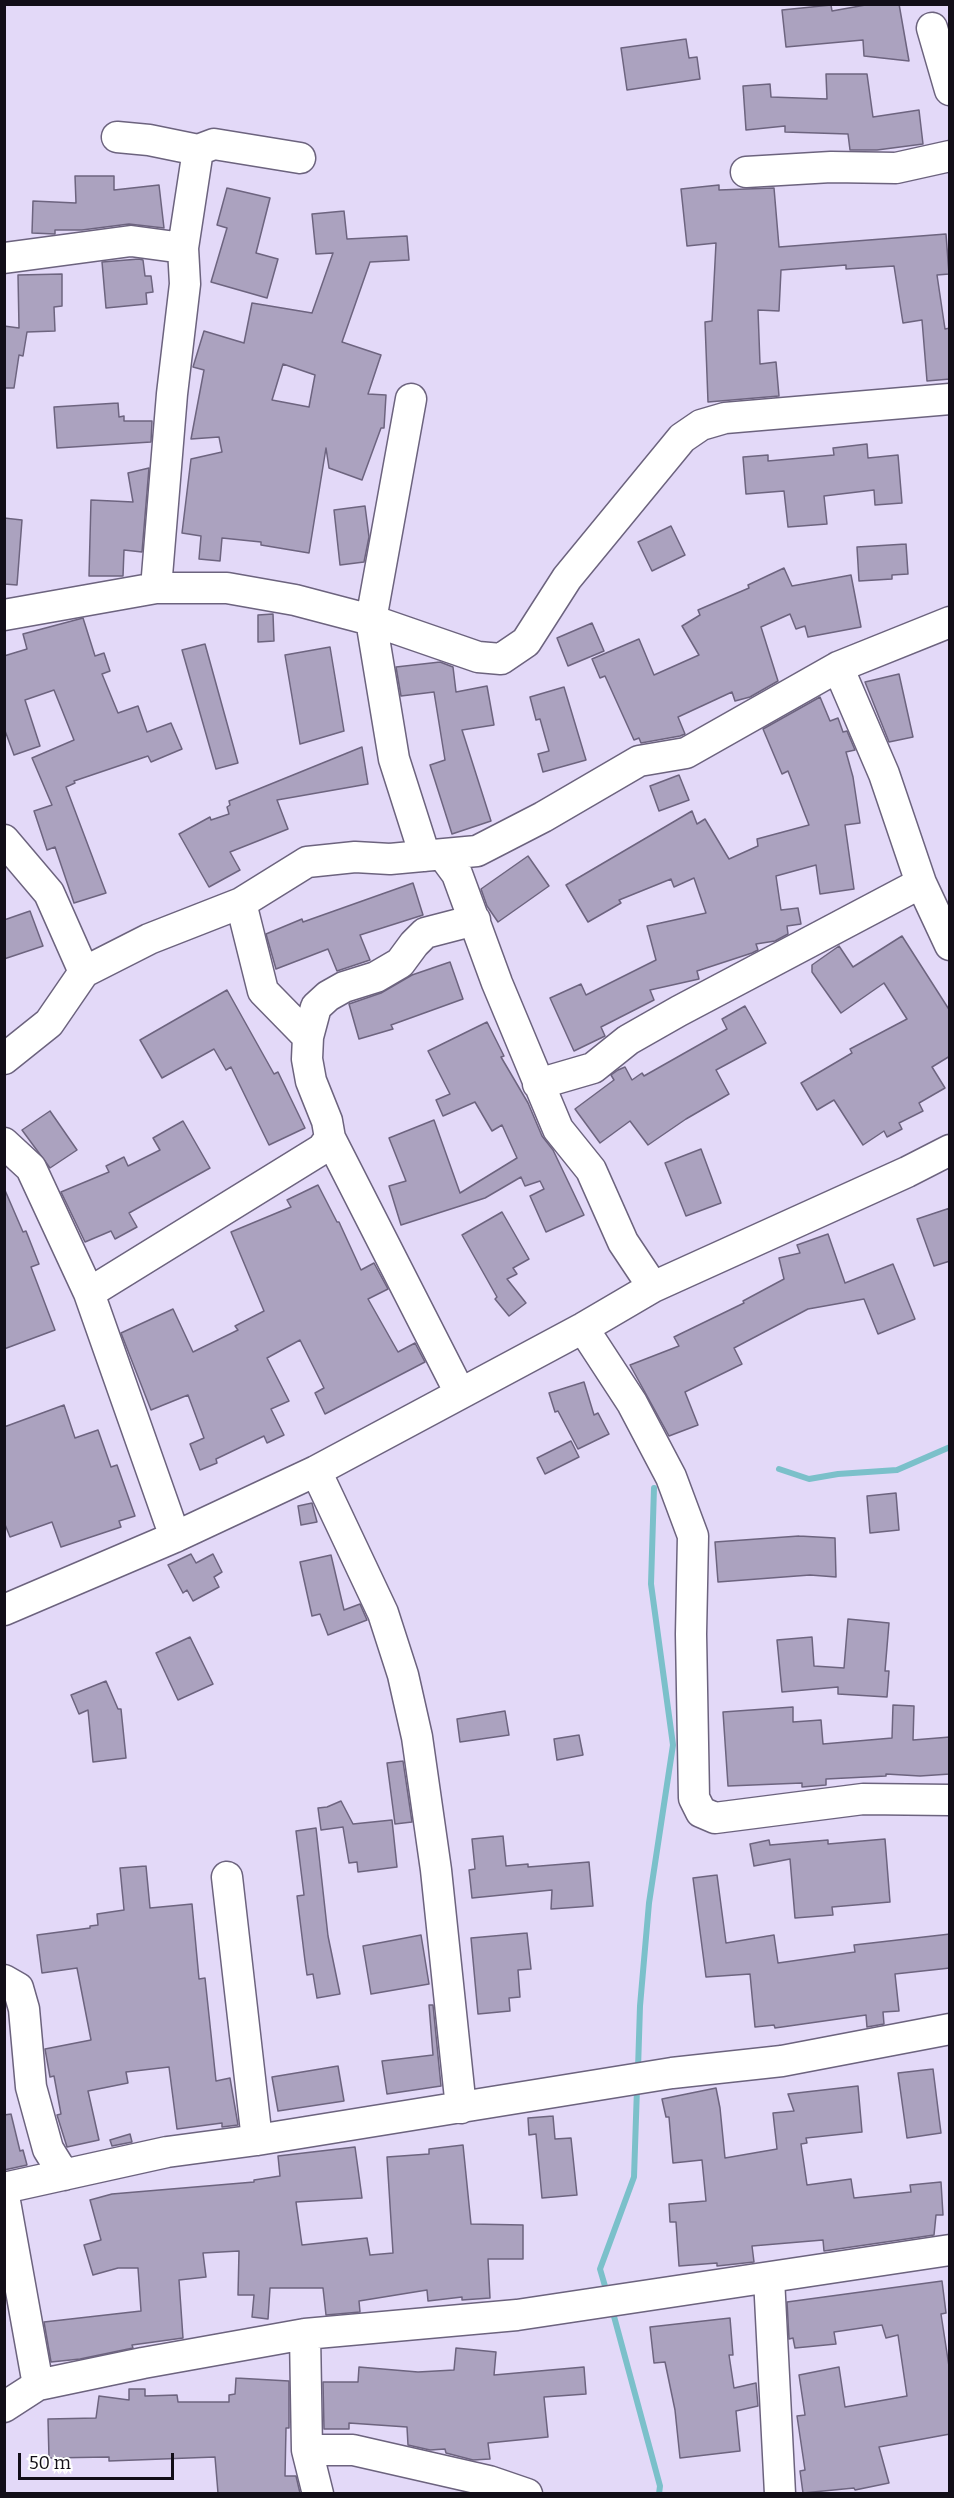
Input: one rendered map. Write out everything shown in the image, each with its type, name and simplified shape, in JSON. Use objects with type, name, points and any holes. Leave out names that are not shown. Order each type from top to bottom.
[{"type":"street","points":[[932,28],[950,90]]},
{"type":"street","points":[[117,137],[149,140],[198,150],[214,144],[300,158]]},
{"type":"street","points":[[156,588],[172,394],[185,284],[183,248],[198,150]]},
{"type":"street","points":[[746,172],[831,167],[896,168],[950,156]]},
{"type":"street","points":[[4,258],[131,241],[183,248]]},
{"type":"street","points":[[411,399],[371,620],[394,759],[442,862],[475,920],[538,1084],[558,1129],[591,1170],[623,1242],[653,1287]]},
{"type":"street","points":[[4,615],[156,588],[227,588],[295,600],[371,620],[478,657],[501,660],[526,642],[567,578],[682,438],[701,425],[725,418],[950,399]]},
{"type":"street","points":[[4,1059],[49,1023],[84,972],[149,939],[241,903],[307,862],[355,857],[442,862],[477,851],[543,817],[639,761],[686,753],[838,667],[950,622]]},
{"type":"street","points":[[838,667],[884,774],[921,883],[950,945]]},
{"type":"street","points":[[4,840],[49,893],[84,972]]},
{"type":"street","points":[[538,1084],[593,1068],[627,1040],[921,883]]},
{"type":"street","points":[[241,903],[263,991],[308,1037]]},
{"type":"street","points":[[460,1394],[330,1138],[327,1121],[311,1081],[307,1059],[308,1037],[316,1007],[328,996],[344,987],[375,977],[400,963],[425,933],[475,920]]},
{"type":"street","points":[[88,1293],[322,1149],[330,1138]]},
{"type":"street","points":[[4,1143],[31,1168],[88,1293],[175,1537]]},
{"type":"street","points":[[4,1610],[175,1537],[316,1471],[583,1328],[653,1287],[907,1172],[950,1150]]},
{"type":"street","points":[[583,1328],[642,1422],[671,1477],[693,1536],[691,1634],[694,1798],[701,1812],[715,1818],[863,1799],[950,1800]]},
{"type":"street","points":[[316,1471],[383,1613],[403,1675],[417,1737],[436,1870],[461,2108]]},
{"type":"street","points":[[227,1877],[257,2140]]},
{"type":"street","points":[[4,1980],[18,1988],[24,2009],[31,2087],[48,2150],[64,2175]]},
{"type":"street","points":[[4,2188],[168,2152],[257,2140],[672,2073],[782,2061],[950,2029]]},
{"type":"street","points":[[4,2196],[38,2385]]},
{"type":"street","points":[[4,2407],[38,2385],[143,2363],[305,2334],[517,2315],[950,2250]]},
{"type":"street","points":[[770,2278],[780,2493]]},
{"type":"street","points":[[305,2334],[307,2450],[318,2493]]},
{"type":"street","points":[[307,2450],[353,2450],[489,2481],[528,2493]]},
{"type":"building","points":[[871,4],[899,4],[909,61],[864,56],[863,40],[786,47],[782,10],[831,5],[832,11]]},
{"type":"building","points":[[686,39],[689,58],[697,57],[700,79],[627,90],[621,48]]},
{"type":"building","points":[[826,74],[867,74],[873,117],[919,110],[923,144],[877,150],[850,150],[848,134],[785,132],[785,126],[746,130],[743,86],[770,84],[771,97],[827,99]]},
{"type":"building","points":[[75,176],[114,176],[114,190],[159,185],[164,228],[129,224],[82,230],[55,230],[55,234],[32,233],[33,201],[76,203]]},
{"type":"building","points":[[719,185],[719,190],[774,188],[779,247],[946,234],[949,274],[937,275],[945,329],[950,328],[950,379],[927,381],[922,320],[903,323],[894,266],[846,269],[846,265],[781,270],[779,311],[758,310],[760,364],[776,362],[779,396],[708,402],[705,322],[712,321],[716,243],[687,246],[681,189]]},
{"type":"building","points":[[227,188],[270,198],[256,253],[278,259],[267,298],[211,282],[227,228],[217,225]]},
{"type":"building","points":[[344,211],[347,239],[407,236],[409,260],[370,262],[342,342],[381,355],[368,394],[386,395],[384,428],[381,428],[362,480],[329,468],[326,448],[309,553],[261,545],[261,542],[222,538],[220,561],[199,559],[201,536],[182,533],[191,459],[222,452],[219,437],[191,439],[204,370],[193,367],[204,331],[244,343],[252,303],[312,313],[333,253],[316,254],[312,214]],"holes":[[[283,364],[315,375],[309,407],[272,400]]]},
{"type":"building","points":[[143,260],[145,276],[151,276],[153,292],[146,293],[147,304],[106,308],[102,262]]},
{"type":"building","points":[[62,274],[62,306],[54,307],[55,331],[27,332],[23,356],[19,355],[14,388],[4,388],[4,326],[19,328],[18,275]]},
{"type":"building","points":[[118,403],[119,417],[124,416],[124,421],[152,421],[151,442],[57,448],[54,407]]},
{"type":"building","points":[[867,444],[868,458],[898,455],[902,503],[875,505],[874,490],[824,496],[827,524],[788,527],[784,491],[746,494],[743,457],[768,455],[768,461],[834,455],[833,448]]},
{"type":"building","points":[[149,468],[142,552],[124,550],[123,576],[89,576],[91,500],[133,502],[128,473]]},
{"type":"building","points":[[365,506],[369,537],[364,562],[340,565],[334,510]]},
{"type":"building","points":[[4,518],[22,520],[17,585],[4,584]]},
{"type":"building","points":[[671,526],[685,555],[652,571],[638,542]]},
{"type":"building","points":[[906,544],[908,574],[892,575],[892,579],[859,581],[857,547]]},
{"type":"building","points":[[784,568],[792,586],[851,575],[861,627],[808,637],[805,626],[796,629],[790,614],[761,627],[778,681],[750,697],[735,701],[732,692],[678,717],[685,734],[641,743],[639,738],[634,740],[605,676],[600,678],[592,659],[639,639],[654,675],[699,655],[682,626],[700,615],[698,610],[749,588],[748,585]]},
{"type":"building","points":[[273,614],[274,641],[258,642],[258,615]]},
{"type":"building","points":[[83,618],[95,656],[104,653],[110,671],[102,674],[118,713],[138,706],[147,732],[171,723],[182,749],[151,762],[148,756],[74,781],[75,783],[66,787],[106,893],[74,903],[55,847],[47,850],[34,811],[52,805],[32,758],[74,740],[54,690],[25,700],[40,746],[14,755],[4,728],[4,656],[27,649],[23,634]]},
{"type":"building","points":[[592,623],[604,651],[568,666],[557,638]]},
{"type":"building","points":[[205,644],[238,763],[216,769],[182,650]]},
{"type":"building","points":[[330,647],[344,731],[300,744],[285,655]]},
{"type":"building","points":[[440,662],[453,667],[456,692],[487,686],[494,725],[462,730],[491,821],[452,834],[430,765],[445,760],[434,692],[401,696],[396,667]]},
{"type":"building","points":[[899,674],[913,737],[889,742],[865,682]]},
{"type":"building","points":[[564,687],[586,760],[543,772],[538,754],[549,751],[540,719],[536,720],[530,697]]},
{"type":"building","points":[[820,697],[830,721],[838,718],[843,732],[847,731],[855,750],[846,752],[853,777],[860,823],[845,825],[854,889],[820,894],[816,865],[776,876],[781,910],[798,908],[801,924],[787,926],[788,934],[775,941],[756,944],[758,950],[752,953],[697,971],[699,979],[650,990],[654,1000],[601,1027],[605,1036],[574,1051],[550,998],[581,984],[586,995],[656,960],[647,926],[706,913],[694,878],[674,887],[671,879],[619,900],[621,903],[588,922],[566,885],[692,811],[697,824],[705,819],[729,859],[758,846],[757,839],[809,825],[788,771],[782,774],[763,729]]},
{"type":"building","points":[[362,747],[368,784],[277,800],[288,829],[230,852],[240,870],[209,887],[179,834],[210,817],[211,820],[229,814],[227,807],[230,805],[229,801]]},
{"type":"building","points":[[679,775],[689,800],[659,811],[650,786]]},
{"type":"building","points":[[528,856],[549,886],[498,922],[487,906],[481,889]]},
{"type":"building","points":[[413,883],[423,915],[360,935],[370,960],[337,971],[328,949],[276,969],[266,934],[302,919],[303,922]]},
{"type":"building","points":[[30,911],[43,946],[4,959],[4,920]]},
{"type":"building","points":[[902,936],[950,1011],[950,1056],[932,1067],[945,1088],[919,1103],[923,1111],[899,1123],[902,1129],[887,1137],[884,1131],[863,1145],[834,1100],[817,1110],[801,1083],[852,1053],[850,1049],[907,1019],[884,983],[841,1013],[812,972],[812,965],[839,946],[853,967]]},
{"type":"building","points":[[450,962],[463,999],[391,1025],[393,1029],[359,1039],[349,1004],[381,993],[412,975]]},
{"type":"building","points":[[227,990],[274,1074],[278,1072],[305,1128],[269,1145],[231,1067],[226,1070],[214,1049],[162,1078],[140,1040]]},
{"type":"building","points":[[745,1006],[766,1043],[716,1070],[729,1094],[648,1145],[630,1121],[600,1143],[575,1109],[614,1080],[611,1075],[618,1070],[625,1067],[632,1080],[642,1073],[644,1076],[727,1029],[722,1019]]},
{"type":"building","points":[[487,1022],[504,1056],[501,1057],[528,1103],[542,1136],[553,1150],[584,1215],[546,1232],[530,1196],[544,1189],[540,1181],[525,1186],[521,1177],[485,1198],[401,1225],[389,1186],[406,1181],[389,1138],[434,1120],[460,1193],[517,1158],[502,1125],[492,1131],[475,1102],[443,1116],[436,1100],[450,1094],[428,1051]]},
{"type":"building","points":[[50,1111],[77,1150],[50,1168],[22,1130]]},
{"type":"building","points":[[183,1121],[210,1168],[129,1213],[137,1227],[115,1239],[111,1231],[85,1242],[61,1192],[109,1172],[106,1166],[124,1157],[128,1166],[160,1150],[153,1138]]},
{"type":"building","points":[[701,1149],[721,1203],[686,1216],[665,1163]]},
{"type":"building","points":[[318,1185],[339,1222],[361,1270],[374,1263],[388,1289],[368,1299],[398,1352],[415,1343],[425,1362],[325,1414],[315,1393],[324,1388],[300,1340],[267,1358],[289,1401],[271,1409],[284,1435],[267,1443],[264,1436],[216,1459],[217,1463],[200,1470],[190,1444],[204,1438],[188,1395],[151,1410],[121,1333],[173,1309],[193,1352],[238,1330],[235,1326],[264,1311],[231,1232],[291,1207],[287,1200]]},
{"type":"building","points":[[4,1188],[23,1232],[26,1231],[39,1264],[31,1267],[55,1330],[4,1349]]},
{"type":"building","points":[[950,1208],[950,1261],[934,1266],[917,1219]]},
{"type":"building","points":[[502,1212],[529,1259],[513,1268],[517,1274],[507,1279],[526,1303],[509,1316],[495,1299],[497,1297],[462,1235]]},
{"type":"building","points":[[828,1234],[845,1283],[893,1264],[915,1319],[878,1334],[864,1299],[808,1309],[734,1348],[742,1364],[685,1392],[698,1425],[669,1436],[630,1365],[679,1346],[674,1337],[744,1303],[743,1301],[784,1279],[779,1258],[800,1253],[797,1245]]},
{"type":"building","points":[[584,1382],[594,1415],[598,1413],[609,1434],[578,1449],[558,1411],[555,1412],[549,1393]]},
{"type":"building","points":[[64,1405],[75,1438],[98,1430],[111,1467],[117,1465],[135,1516],[119,1521],[121,1527],[61,1547],[52,1522],[10,1537],[4,1522],[4,1427]]},
{"type":"building","points":[[571,1441],[579,1457],[545,1474],[537,1458]]},
{"type":"building","points":[[896,1493],[899,1530],[870,1533],[867,1496]]},
{"type":"building","points":[[312,1503],[317,1522],[301,1525],[298,1506]]},
{"type":"building","points":[[799,1536],[835,1538],[836,1577],[810,1575],[718,1582],[715,1542]]},
{"type":"building","points":[[191,1554],[196,1563],[213,1554],[222,1572],[214,1577],[219,1587],[193,1601],[187,1590],[183,1593],[168,1565]]},
{"type":"building","points":[[331,1555],[344,1610],[360,1604],[367,1620],[328,1635],[320,1614],[312,1616],[300,1562]]},
{"type":"building","points":[[848,1619],[889,1623],[885,1671],[889,1671],[887,1697],[838,1694],[838,1687],[782,1692],[777,1640],[812,1637],[814,1666],[844,1668]]},
{"type":"building","points":[[190,1637],[213,1684],[178,1700],[156,1653]]},
{"type":"building","points":[[106,1681],[118,1709],[121,1709],[126,1758],[93,1762],[88,1710],[79,1714],[71,1695]]},
{"type":"building","points":[[893,1705],[914,1706],[913,1740],[950,1737],[950,1774],[920,1776],[886,1774],[886,1776],[826,1779],[826,1785],[802,1787],[802,1783],[728,1786],[723,1712],[793,1707],[793,1722],[821,1720],[823,1744],[892,1738]]},
{"type":"building","points":[[505,1711],[509,1735],[460,1742],[457,1719]]},
{"type":"building","points":[[579,1735],[583,1755],[557,1760],[554,1739]]},
{"type":"building","points":[[403,1761],[412,1822],[395,1824],[387,1763]]},
{"type":"building","points":[[341,1801],[353,1824],[392,1820],[397,1867],[358,1872],[357,1862],[349,1863],[343,1827],[321,1830],[318,1808]]},
{"type":"building","points":[[316,1828],[328,1936],[340,1994],[317,1998],[313,1974],[307,1975],[305,1961],[297,1896],[304,1895],[296,1831]]},
{"type":"building","points":[[503,1836],[506,1866],[528,1864],[528,1867],[589,1862],[593,1906],[551,1909],[552,1890],[472,1898],[469,1870],[475,1869],[472,1839]]},
{"type":"building","points":[[885,1839],[890,1902],[832,1907],[833,1915],[795,1918],[790,1859],[754,1866],[750,1844],[769,1840],[770,1845],[828,1840],[828,1844]]},
{"type":"building","points":[[146,1866],[150,1908],[192,1904],[199,1979],[205,1978],[216,2081],[230,2078],[238,2125],[222,2127],[222,2123],[177,2129],[169,2067],[126,2072],[128,2083],[88,2091],[99,2140],[67,2147],[57,2115],[61,2114],[54,2076],[50,2077],[45,2049],[91,2040],[77,1968],[42,1973],[37,1935],[90,1928],[90,1926],[98,1925],[97,1914],[124,1910],[120,1868]]},
{"type":"building","points":[[717,1875],[726,1943],[774,1935],[778,1963],[855,1952],[854,1945],[950,1934],[950,1968],[895,1974],[899,2011],[883,2012],[884,2024],[867,2027],[866,2015],[775,2028],[774,2025],[755,2027],[750,1974],[706,1977],[693,1878]]},
{"type":"building","points":[[527,1933],[531,1969],[518,1970],[520,1997],[509,1998],[510,2011],[478,2014],[471,1938]]},
{"type":"building","points":[[421,1935],[429,1984],[371,1994],[363,1946]]},
{"type":"building","points":[[429,2005],[433,2005],[441,2086],[387,2094],[382,2061],[433,2055]]},
{"type":"building","points":[[338,2066],[344,2101],[278,2111],[272,2077]]},
{"type":"building","points":[[933,2069],[941,2133],[907,2138],[898,2073]]},
{"type":"building","points":[[858,2086],[862,2132],[806,2138],[807,2143],[801,2144],[807,2185],[851,2179],[854,2198],[911,2192],[910,2185],[941,2182],[943,2215],[936,2215],[934,2235],[824,2251],[823,2240],[752,2246],[754,2262],[717,2266],[717,2263],[679,2266],[676,2222],[670,2222],[669,2204],[706,2201],[702,2160],[673,2163],[669,2117],[666,2117],[662,2099],[716,2088],[725,2158],[777,2149],[773,2113],[794,2111],[788,2094]]},
{"type":"building","points":[[11,2114],[20,2151],[23,2150],[27,2165],[4,2170],[4,2115]]},
{"type":"building","points":[[553,2116],[555,2139],[571,2138],[577,2195],[542,2198],[536,2134],[529,2135],[528,2118]]},
{"type":"building","points":[[130,2134],[132,2142],[112,2146],[110,2140]]},
{"type":"building","points":[[463,2145],[471,2224],[523,2225],[523,2259],[488,2259],[490,2298],[462,2300],[462,2297],[428,2301],[427,2290],[359,2301],[360,2312],[326,2315],[323,2288],[270,2288],[268,2319],[252,2317],[254,2295],[238,2295],[239,2251],[203,2253],[206,2277],[179,2280],[183,2338],[132,2345],[133,2348],[80,2359],[51,2362],[44,2322],[141,2311],[138,2268],[118,2268],[93,2275],[84,2245],[101,2240],[90,2200],[112,2194],[254,2182],[254,2180],[280,2176],[278,2156],[355,2147],[362,2198],[296,2202],[302,2245],[367,2238],[370,2255],[393,2253],[387,2157],[429,2154],[429,2149]]},
{"type":"building","points":[[942,2281],[946,2313],[941,2314],[950,2373],[950,2434],[879,2447],[889,2483],[855,2490],[854,2488],[803,2493],[800,2471],[805,2470],[797,2416],[805,2415],[799,2375],[839,2367],[845,2407],[907,2396],[898,2335],[886,2338],[882,2325],[834,2332],[836,2344],[795,2348],[793,2338],[789,2339],[787,2302]]},
{"type":"building","points":[[730,2318],[733,2355],[729,2355],[734,2388],[756,2383],[758,2406],[736,2411],[740,2451],[680,2458],[675,2410],[665,2362],[654,2363],[650,2327]]},
{"type":"building","points":[[456,2348],[496,2352],[494,2375],[584,2367],[586,2394],[544,2397],[548,2437],[488,2443],[490,2459],[473,2460],[446,2453],[445,2449],[430,2450],[408,2445],[407,2427],[349,2423],[349,2429],[324,2429],[323,2382],[358,2382],[359,2367],[418,2372],[454,2370]]},
{"type":"building","points":[[236,2378],[289,2381],[289,2428],[286,2428],[285,2476],[296,2476],[300,2493],[218,2493],[215,2457],[109,2461],[109,2457],[49,2458],[48,2419],[96,2418],[99,2396],[129,2400],[129,2389],[145,2389],[145,2396],[177,2395],[178,2402],[229,2402],[229,2395],[235,2394]]},
{"type":"waterway","points":[[779,1469],[809,1479],[838,1474],[897,1470],[950,1447]]},
{"type":"waterway","points":[[638,2069],[640,2006],[649,1903],[673,1745],[651,1584],[654,1488]]},
{"type":"waterway","points":[[607,2293],[600,2269],[634,2177],[637,2088]]},
{"type":"waterway","points":[[612,2309],[660,2486],[659,2494]]}]
